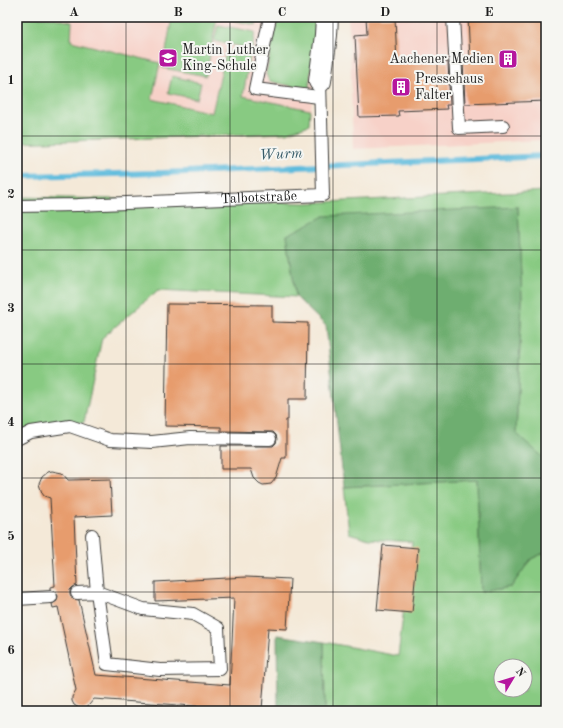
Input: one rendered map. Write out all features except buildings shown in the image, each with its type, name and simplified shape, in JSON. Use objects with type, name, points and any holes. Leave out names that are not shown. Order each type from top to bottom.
[{"type":"street","name":"Talbotstraße","points":[[319,89],[327,17]]},
{"type":"lane","points":[[270,17],[255,89],[319,89]]},
{"type":"lane","points":[[453,17],[459,128],[503,126]]},
{"type":"lane","name":"Talbotstraße","points":[[17,206],[323,195],[319,89]]},
{"type":"lane","points":[[17,439],[31,432],[70,426],[110,440],[152,442],[190,438],[270,439]]},
{"type":"lane","points":[[77,593],[97,592],[143,609],[193,614],[218,628],[220,668],[160,670],[107,664],[97,592],[92,535]]},
{"type":"lane","points":[[17,599],[51,597]]},
{"type":"shaded area","name":"Martin Luther King-Schule","points":[[17,17],[322,17],[324,24],[309,125],[285,134],[17,143]]},
{"type":"shaded area","points":[[348,17],[546,17],[546,140],[353,149]]},
{"type":"green space","points":[[17,17],[50,17],[72,22],[71,41],[160,63],[152,99],[212,113],[226,51],[250,56],[243,96],[310,110],[309,125],[286,133],[17,143]]},
{"type":"green space","points":[[172,17],[217,17],[206,76],[163,68]]},
{"type":"green space","points":[[232,17],[258,17],[256,25],[231,20]]},
{"type":"green space","points":[[278,17],[315,17],[316,24],[309,90],[269,81],[266,74]]},
{"type":"green space","points":[[218,25],[255,32],[252,49],[214,41]]},
{"type":"green space","points":[[172,76],[201,83],[197,99],[168,93]]},
{"type":"green space","points":[[546,191],[546,460],[516,434],[522,300],[518,207],[287,235],[296,297],[158,290],[102,338],[84,422],[28,429],[17,436],[17,197],[306,203]]},
{"type":"green space","points":[[518,207],[522,300],[516,433],[546,460],[546,552],[531,559],[511,587],[481,592],[477,480],[344,487],[326,326],[296,297],[287,235],[324,216]]},
{"type":"green space","points":[[477,480],[481,592],[511,587],[531,559],[546,552],[546,711],[325,711],[324,642],[398,656],[412,542],[369,539],[349,533],[344,487]]},
{"type":"green space","points":[[277,635],[324,642],[325,711],[278,711]]},
{"type":"waterway","name":"Wurm","points":[[17,176],[163,173],[546,156]]},
{"type":"place","name":"Martin Luther King-Schule","points":[[168,58]]},
{"type":"place","name":"Aachener Medien","points":[[508,59]]},
{"type":"place","name":"Pressehaus Falter","points":[[401,87]]}]
